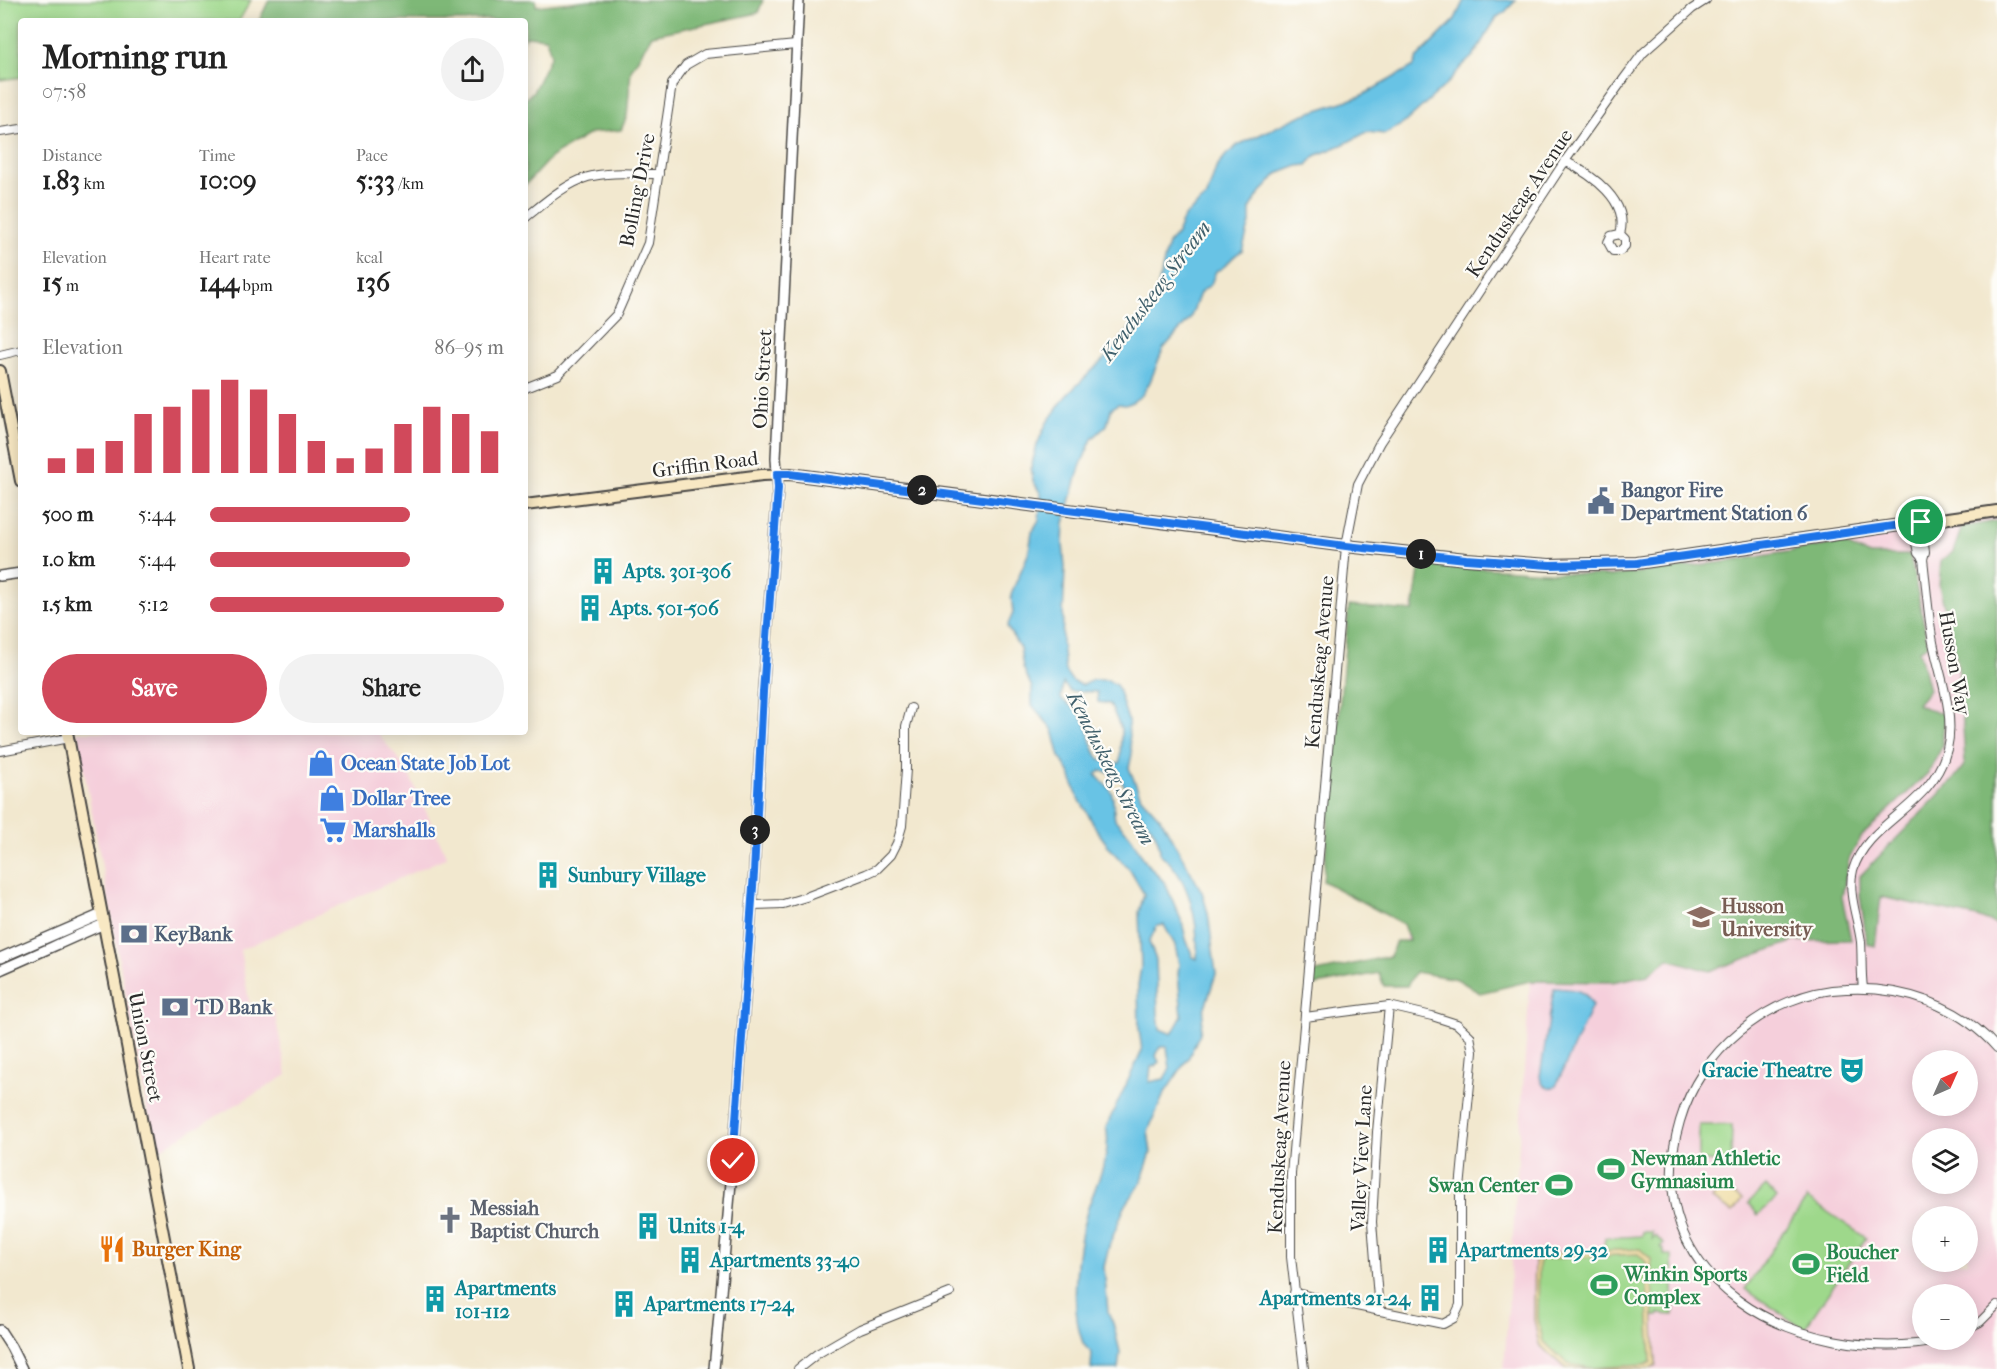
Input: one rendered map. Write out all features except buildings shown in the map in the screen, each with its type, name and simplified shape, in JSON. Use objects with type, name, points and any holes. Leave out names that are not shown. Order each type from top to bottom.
[{"type":"main road","points":[[0,371],[18,465]]},
{"type":"main road","name":"Griffin Road","points":[[528,505],[790,474],[1346,546],[1466,559],[1550,565],[1637,563],[1997,511]]},
{"type":"main road","name":"Union Street","points":[[68,735],[189,1369]]},
{"type":"street","name":"Ohio Street","points":[[714,1369],[733,1161],[752,905],[762,703],[778,488],[799,0]]},
{"type":"street","name":"Kenduskeag Avenue","points":[[1302,1367],[1290,1244],[1290,1189],[1346,546],[1358,484],[1380,442],[1565,161],[1643,53],[1692,9],[1706,0]]},
{"type":"street","name":"Bolling Drive","points":[[528,387],[558,375],[617,314],[648,243],[672,84],[686,65],[705,54],[796,45]]},
{"type":"street","points":[[0,132],[18,129]]},
{"type":"street","points":[[1565,161],[1596,180],[1609,194],[1622,214],[1623,225],[1620,234]]},
{"type":"street","points":[[528,216],[559,192],[588,177],[613,174],[659,174]]},
{"type":"street","points":[[0,355],[18,351]]},
{"type":"street","name":"Husson Way","points":[[1863,988],[1861,944],[1850,885],[1853,870],[1859,854],[1872,839],[1922,794],[1932,782],[1940,769],[1950,733],[1948,712],[1932,637],[1923,559],[1925,552],[1917,522]]},
{"type":"street","points":[[0,576],[18,573]]},
{"type":"street","points":[[752,905],[783,904],[799,900],[877,869],[891,855],[902,826],[906,726],[911,708]]},
{"type":"street","points":[[0,752],[68,735]]},
{"type":"street","points":[[0,958],[103,920]]},
{"type":"street","points":[[0,970],[51,949],[103,920]]},
{"type":"street","points":[[1702,1278],[1686,1249],[1676,1216],[1672,1167],[1676,1133],[1692,1091],[1709,1063],[1731,1038],[1750,1023],[1770,1010],[1815,993],[1863,988],[1888,990],[1912,995],[1958,1015],[1997,1047]]},
{"type":"street","points":[[1294,1293],[1443,1324],[1454,1317],[1460,1305],[1460,1190],[1473,1052],[1470,1036],[1457,1024],[1389,1006],[1305,1017]]},
{"type":"street","name":"Valley View Lane","points":[[1379,1311],[1372,1222],[1377,1132],[1389,1006]]},
{"type":"street","points":[[798,1369],[817,1354],[860,1329],[950,1293]]},
{"type":"street","points":[[1978,1323],[1997,1305]]},
{"type":"street","points":[[0,1330],[22,1369]]},
{"type":"street","points":[[1917,1352],[1922,1350]]},
{"type":"shaded area","name":"Husson University","points":[[1997,516],[1997,1369],[1504,1369],[1530,982],[1405,961],[1410,619],[1421,561],[1549,573],[1619,571],[1711,560]]},
{"type":"shaded area","points":[[78,735],[379,735],[407,770],[447,857],[240,950],[250,1007],[274,1010],[287,1075],[155,1152]]},
{"type":"green space","points":[[0,0],[251,0],[241,18],[18,18],[18,77],[0,80]]},
{"type":"green space","points":[[269,0],[536,0],[536,6],[589,0],[763,0],[758,13],[652,35],[631,70],[627,116],[621,130],[591,133],[551,157],[528,182],[528,97],[534,90],[551,55],[546,38],[528,36],[528,18],[260,18]]},
{"type":"green space","points":[[1997,521],[1997,925],[1977,917],[1881,897],[1875,946],[1867,944],[1860,895],[1860,876],[1953,780],[1965,764],[1962,707],[1954,694],[1959,674],[1939,586],[1941,560],[1953,552],[1962,527]]},
{"type":"green space","points":[[1841,543],[1870,555],[1910,555],[1928,644],[1919,650],[1929,690],[1917,704],[1945,714],[1942,747],[1928,773],[1862,836],[1849,859],[1842,897],[1851,940],[1795,941],[1710,971],[1668,959],[1648,975],[1612,982],[1530,981],[1480,993],[1457,979],[1415,972],[1407,986],[1384,986],[1379,973],[1311,986],[1312,973],[1390,956],[1396,941],[1409,941],[1403,924],[1323,881],[1349,606],[1413,611],[1420,564],[1610,576],[1732,561]]},
{"type":"green space","points":[[1699,1125],[1732,1125],[1731,1162],[1699,1161]]},
{"type":"green space","points":[[1766,1186],[1777,1198],[1758,1215],[1748,1203]]},
{"type":"green space","name":"Boucher Field","points":[[1807,1198],[1866,1238],[1804,1329],[1745,1289]]},
{"type":"green space","name":"Winkin Sports Complex","points":[[1643,1232],[1652,1232],[1652,1239],[1655,1236],[1664,1244],[1661,1247],[1664,1255],[1672,1255],[1674,1315],[1653,1316],[1656,1365],[1648,1369],[1565,1368],[1539,1344],[1534,1319],[1535,1254],[1602,1251],[1605,1238],[1642,1236]]},
{"type":"sand","points":[[1721,1186],[1742,1199],[1733,1212],[1712,1199]]},
{"type":"sand","points":[[1640,1249],[1651,1259],[1656,1365],[1648,1369],[1565,1368],[1539,1344],[1534,1319],[1535,1254]],"holes":[[[1638,1254],[1646,1262],[1651,1362],[1645,1365],[1591,1368],[1568,1364],[1543,1341],[1538,1318],[1539,1259]]]},
{"type":"water","name":"Kenduskeag Stream","points":[[1464,0],[1516,0],[1497,17],[1473,56],[1450,81],[1403,124],[1385,134],[1367,132],[1315,156],[1307,165],[1277,174],[1259,194],[1250,209],[1250,223],[1242,251],[1216,271],[1211,284],[1200,293],[1190,319],[1163,349],[1150,382],[1142,395],[1131,403],[1118,404],[1111,409],[1107,425],[1092,439],[1080,467],[1064,523],[1062,642],[1065,671],[1072,681],[1082,685],[1093,680],[1108,680],[1117,686],[1128,720],[1132,754],[1129,768],[1141,797],[1161,819],[1202,892],[1208,913],[1216,974],[1204,1010],[1200,1033],[1189,1057],[1164,1094],[1148,1131],[1151,1153],[1140,1185],[1125,1206],[1109,1246],[1104,1267],[1108,1312],[1120,1352],[1118,1369],[1091,1369],[1092,1353],[1083,1343],[1076,1313],[1076,1277],[1080,1241],[1087,1211],[1105,1159],[1108,1137],[1106,1127],[1142,1051],[1138,985],[1141,967],[1139,912],[1144,894],[1130,870],[1098,832],[1077,795],[1070,774],[1060,757],[1053,730],[1032,705],[1032,688],[1023,667],[1020,648],[1007,627],[1013,613],[1011,594],[1029,552],[1032,532],[1039,520],[1041,494],[1033,481],[1031,468],[1037,445],[1046,424],[1066,396],[1106,357],[1155,299],[1168,244],[1177,234],[1184,217],[1207,196],[1216,168],[1226,155],[1238,145],[1302,115],[1361,96],[1414,66],[1417,58],[1454,21]],"holes":[[[1063,683],[1070,691],[1097,692],[1098,702],[1110,704],[1121,729],[1120,763],[1109,763],[1097,756],[1083,718],[1061,699]],[[1101,771],[1110,773],[1121,780],[1133,804],[1156,835],[1160,854],[1179,875],[1194,916],[1197,959],[1193,957],[1182,922],[1165,883],[1145,861],[1129,834],[1115,820],[1112,793],[1096,774]],[[1164,925],[1175,945],[1179,964],[1182,1016],[1172,1034],[1160,1029],[1156,960],[1149,942],[1157,926]],[[1160,1047],[1167,1047],[1170,1068],[1164,1079],[1149,1082],[1151,1067],[1156,1066],[1159,1062],[1156,1056]]]},
{"type":"water","points":[[1554,988],[1572,989],[1582,993],[1590,1000],[1592,1006],[1556,1086],[1550,1088],[1543,1085],[1540,1076]]},
{"type":"place","name":"Bangor Fire Department Station 6","points":[[1601,501]]},
{"type":"place","name":"Apts. 301-306","points":[[603,571]]},
{"type":"place","name":"Apts. 501-506","points":[[590,608]]},
{"type":"place","name":"Ocean State Job Lot","points":[[321,763]]},
{"type":"place","name":"Dollar Tree","points":[[332,798]]},
{"type":"place","name":"Marshalls","points":[[333,830]]},
{"type":"place","name":"Sunbury Village","points":[[548,875]]},
{"type":"place","name":"Husson University","points":[[1701,917]]},
{"type":"place","name":"KeyBank","points":[[134,934]]},
{"type":"place","name":"TD Bank","points":[[175,1007]]},
{"type":"place","name":"Gracie Theatre","points":[[1852,1070]]},
{"type":"place","name":"Newman Athletic Gymnasium","points":[[1611,1169]]},
{"type":"place","name":"Swan Center","points":[[1559,1185]]},
{"type":"place","name":"Messiah Baptist Church","points":[[450,1220]]},
{"type":"place","name":"Units 1-4","points":[[648,1226]]},
{"type":"place","name":"Burger King","points":[[112,1249]]},
{"type":"place","name":"Apartments 29-32","points":[[1438,1250]]},
{"type":"place","name":"Apartments 33-40","points":[[690,1260]]},
{"type":"place","name":"Boucher Field","points":[[1806,1264]]},
{"type":"place","name":"Winkin Sports Complex","points":[[1604,1285]]},
{"type":"place","name":"Apartments 21-24","points":[[1430,1298]]},
{"type":"place","name":"Apartments 101-112","points":[[435,1299]]},
{"type":"place","name":"Apartments 17-24","points":[[624,1304]]},
{"type":"route","points":[[733,1161],[754,873],[763,692],[778,488],[777,474],[1346,546],[1466,559],[1550,565],[1637,563],[1921,522]]}]
